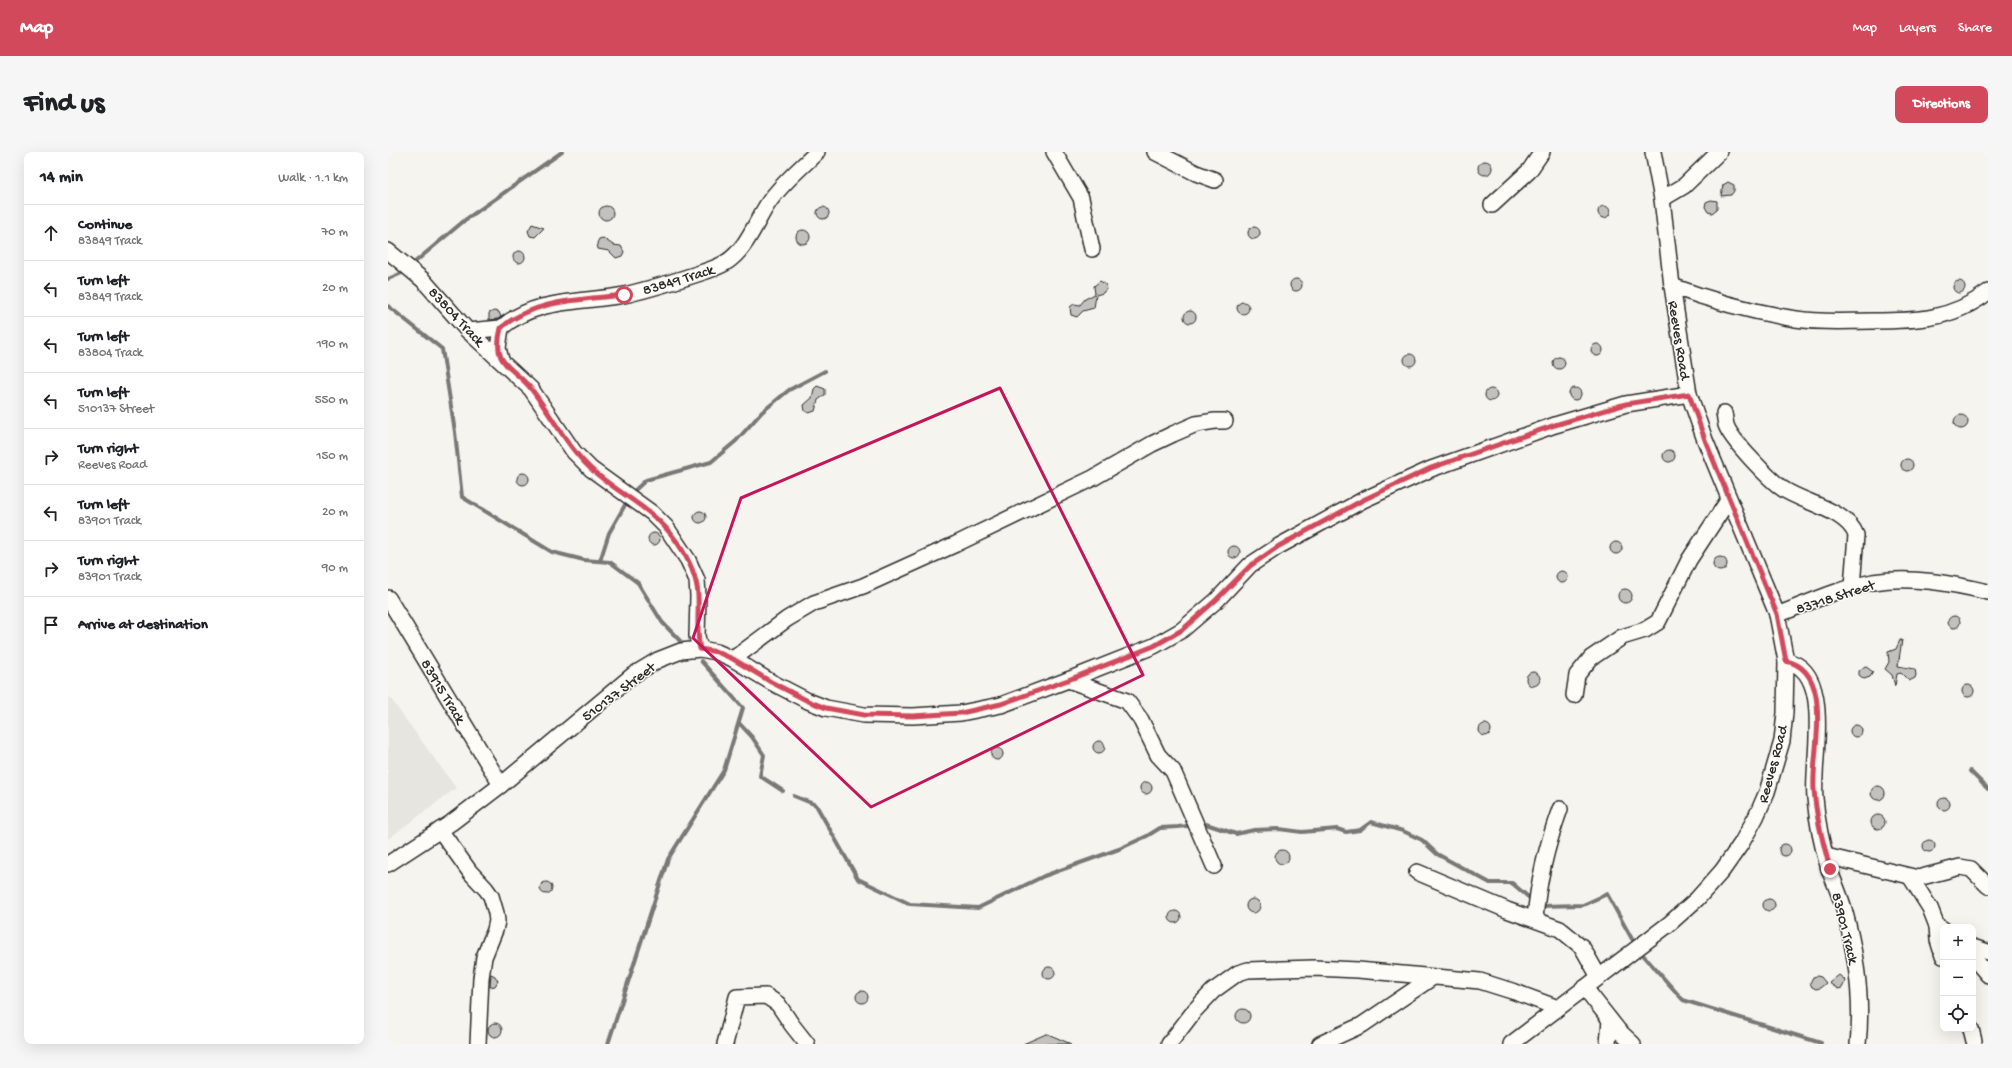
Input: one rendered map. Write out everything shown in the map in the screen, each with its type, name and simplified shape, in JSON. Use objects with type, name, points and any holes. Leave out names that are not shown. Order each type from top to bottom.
[{"type":"street","name":"83849 Track","points":[[501,328],[513,318],[548,305],[624,295],[672,282],[726,263],[737,253],[770,201],[785,183],[817,152]]},
{"type":"street","points":[[1054,152],[1081,198],[1092,249]]},
{"type":"street","points":[[1155,152],[1196,173],[1215,180]]},
{"type":"street","points":[[1492,205],[1529,171],[1542,152]]},
{"type":"street","name":"Reeves Road","points":[[1518,1041],[1558,1008],[1669,924],[1697,899],[1722,872],[1741,844],[1768,792],[1782,741],[1785,713],[1786,661],[1777,615],[1705,440],[1689,394],[1672,286],[1662,199],[1653,152]]},
{"type":"street","points":[[1662,199],[1684,186],[1719,152]]},
{"type":"street","name":"83804 Track","points":[[388,251],[423,280],[468,331],[532,389],[574,452],[591,469],[652,513],[678,542],[697,580],[697,636],[700,649]]},
{"type":"street","points":[[1672,286],[1712,301],[1797,319],[1829,322],[1928,319],[1977,300],[1988,292]]},
{"type":"street","points":[[468,331],[501,328],[498,348],[501,360]]},
{"type":"street","name":"510137 Street","points":[[388,864],[440,830],[501,785],[633,675],[658,660],[681,652],[700,649],[717,652],[733,659],[771,682],[808,701],[826,708],[864,715],[913,716],[961,713],[1001,704],[1068,680],[1154,646],[1182,630],[1216,600],[1250,566],[1279,546],[1363,500],[1431,468],[1555,425],[1604,410],[1626,404],[1689,394]]},
{"type":"street","points":[[1724,413],[1726,426],[1738,444],[1783,489],[1826,509],[1854,528],[1856,535],[1852,587]]},
{"type":"street","points":[[733,659],[787,619],[814,603],[863,586],[956,544],[1093,478],[1152,444],[1173,434],[1196,424],[1225,421]]},
{"type":"street","points":[[1574,695],[1578,675],[1592,658],[1622,637],[1645,630],[1658,622],[1689,560],[1729,499]]},
{"type":"street","name":"83718 Street","points":[[1777,615],[1852,587],[1874,582],[1937,582],[1988,592]]},
{"type":"street","name":"83915 Track","points":[[388,598],[501,785]]},
{"type":"street","name":"83901 Track","points":[[1786,661],[1793,662],[1802,668],[1810,678],[1815,691],[1818,709],[1814,787],[1819,831],[1844,910],[1856,964],[1861,1016],[1858,1044]]},
{"type":"street","points":[[1068,680],[1127,702],[1141,720],[1158,755],[1173,772],[1214,866]]},
{"type":"street","points":[[1535,919],[1540,875],[1560,809]]},
{"type":"street","points":[[440,830],[470,872],[488,893],[496,913],[497,921],[495,930],[484,957],[481,978],[478,1044]]},
{"type":"street","points":[[1826,856],[1911,878],[1925,878],[1936,872],[1960,867],[1971,869],[1988,886]]},
{"type":"street","points":[[1417,872],[1508,910],[1560,929],[1573,938],[1590,958],[1599,977]]},
{"type":"street","points":[[1911,878],[1928,902],[1940,927],[1938,940],[1940,946]]},
{"type":"street","points":[[1976,948],[1988,952]]},
{"type":"street","points":[[1976,960],[1988,975]]},
{"type":"street","points":[[1169,1044],[1194,1010],[1212,991],[1238,973],[1248,970],[1343,969],[1480,981],[1558,1008]]},
{"type":"street","points":[[1320,1044],[1362,1026],[1433,977]]},
{"type":"street","points":[[1584,988],[1632,1044]]},
{"type":"street","points":[[725,1044],[737,997],[766,996],[779,1005],[807,1044]]},
{"type":"street","points":[[1608,1044],[1610,1020]]},
{"type":"highlighted area","points":[[1000,388],[1143,675],[871,807],[693,638],[741,498]]},
{"type":"shaded area","points":[[388,695],[456,788],[388,839]]},
{"type":"building","points":[[1485,161],[1490,163],[1492,168],[1490,173],[1485,175],[1480,173],[1478,168],[1480,163]]},
{"type":"building","points":[[1728,182],[1734,185],[1734,191],[1731,195],[1721,196],[1723,185]]},
{"type":"building","points":[[1711,200],[1717,201],[1717,209],[1712,213],[1708,212],[1705,207],[1706,202]]},
{"type":"building","points":[[606,206],[611,208],[613,213],[611,218],[606,220],[601,218],[599,213],[601,208]]},
{"type":"building","points":[[1606,206],[1609,207],[1609,217],[1602,218],[1599,217],[1598,210],[1599,207]]},
{"type":"building","points":[[825,207],[828,208],[828,218],[821,219],[818,218],[817,211],[818,208]]},
{"type":"building","points":[[532,224],[544,228],[535,237],[530,236],[528,231]]},
{"type":"building","points":[[1256,227],[1259,228],[1259,238],[1252,239],[1249,238],[1248,231],[1249,228]]},
{"type":"building","points":[[803,230],[808,232],[810,237],[808,242],[803,244],[798,242],[796,237],[798,232]]},
{"type":"building","points":[[603,238],[613,245],[621,246],[624,252],[622,256],[616,258],[609,251],[598,249],[597,243],[599,239]]},
{"type":"building","points":[[521,251],[524,252],[524,262],[517,263],[514,262],[513,255],[514,252]]},
{"type":"building","points":[[1298,279],[1301,280],[1301,290],[1294,291],[1291,290],[1290,283],[1291,280]]},
{"type":"building","points":[[1100,281],[1105,284],[1107,288],[1103,293],[1096,295],[1094,308],[1083,311],[1077,317],[1071,315],[1070,307],[1074,304],[1080,305],[1085,299],[1095,294],[1094,286]]},
{"type":"building","points":[[1961,281],[1964,282],[1964,292],[1957,293],[1954,292],[1953,285],[1954,282]]},
{"type":"building","points":[[1245,302],[1248,303],[1248,313],[1241,314],[1238,313],[1237,306],[1238,303]]},
{"type":"building","points":[[494,311],[499,312],[501,317],[498,319],[489,320],[489,313]]},
{"type":"building","points":[[1192,311],[1195,312],[1195,322],[1188,323],[1185,322],[1184,315],[1185,312]]},
{"type":"building","points":[[1599,344],[1602,345],[1602,355],[1595,356],[1592,355],[1591,348],[1592,345]]},
{"type":"building","points":[[1412,354],[1415,355],[1415,365],[1408,366],[1405,365],[1404,358],[1405,355]]},
{"type":"building","points":[[1561,357],[1564,358],[1564,368],[1557,369],[1554,368],[1553,361],[1554,358]]},
{"type":"building","points":[[817,386],[825,389],[825,395],[818,400],[815,411],[809,413],[805,411],[804,405],[812,398],[814,389]]},
{"type":"building","points":[[1577,388],[1580,389],[1580,399],[1573,400],[1570,399],[1569,392],[1570,389]]},
{"type":"building","points":[[1493,389],[1496,390],[1496,400],[1489,401],[1486,400],[1485,393],[1486,390]]},
{"type":"building","points":[[1961,415],[1966,417],[1968,422],[1966,427],[1961,429],[1956,427],[1954,422],[1956,417]]},
{"type":"building","points":[[1671,450],[1674,451],[1674,461],[1667,462],[1664,461],[1663,454],[1664,451]]},
{"type":"building","points":[[1909,459],[1912,460],[1912,470],[1905,471],[1902,470],[1901,463],[1902,460]]},
{"type":"building","points":[[525,473],[528,474],[528,484],[521,485],[518,484],[517,477],[518,474]]},
{"type":"building","points":[[702,511],[705,512],[705,522],[698,523],[695,522],[694,515],[695,512]]},
{"type":"building","points":[[656,533],[659,534],[659,544],[652,545],[649,544],[648,537],[649,534]]},
{"type":"building","points":[[1618,542],[1621,543],[1621,553],[1614,554],[1611,553],[1610,546],[1611,543]]},
{"type":"building","points":[[1236,546],[1239,547],[1239,557],[1232,558],[1229,557],[1228,550],[1229,547]]},
{"type":"building","points":[[1720,557],[1725,559],[1727,564],[1725,569],[1720,571],[1715,569],[1713,564],[1715,559]]},
{"type":"building","points":[[1564,571],[1567,572],[1567,582],[1560,583],[1557,582],[1556,575],[1557,572]]},
{"type":"building","points":[[1625,589],[1630,591],[1632,596],[1630,601],[1625,603],[1620,601],[1618,596],[1620,591]]},
{"type":"building","points":[[1956,616],[1959,617],[1959,627],[1952,628],[1949,627],[1948,620],[1949,617]]},
{"type":"building","points":[[1900,640],[1902,640],[1898,666],[1915,669],[1916,675],[1915,678],[1909,681],[1901,673],[1897,674],[1895,686],[1892,675],[1885,669],[1889,662],[1888,652],[1896,649]]},
{"type":"building","points":[[1865,666],[1873,672],[1870,677],[1864,679],[1859,675],[1859,671]]},
{"type":"building","points":[[1533,672],[1538,674],[1540,679],[1538,684],[1533,686],[1528,684],[1526,679],[1528,674]]},
{"type":"building","points":[[1970,685],[1973,686],[1973,696],[1966,697],[1963,696],[1962,689],[1963,686]]},
{"type":"building","points":[[1487,724],[1490,725],[1490,735],[1483,736],[1480,735],[1479,728],[1480,725]]},
{"type":"building","points":[[1858,725],[1861,726],[1861,736],[1854,737],[1851,736],[1850,729],[1851,726]]},
{"type":"building","points":[[1101,741],[1104,742],[1104,752],[1097,753],[1094,752],[1093,745],[1094,742]]},
{"type":"building","points":[[999,748],[1002,749],[1002,759],[995,760],[992,759],[991,752],[992,749]]},
{"type":"building","points":[[1148,782],[1151,783],[1151,793],[1144,794],[1141,793],[1140,786],[1141,783]]},
{"type":"building","points":[[1878,786],[1883,788],[1885,793],[1883,798],[1878,800],[1873,798],[1871,793],[1873,788]]},
{"type":"building","points":[[1946,798],[1949,799],[1949,809],[1942,810],[1939,809],[1938,802],[1939,799]]},
{"type":"building","points":[[1878,815],[1883,817],[1885,822],[1883,827],[1878,829],[1873,827],[1871,822],[1873,817]]},
{"type":"building","points":[[1931,840],[1934,841],[1934,851],[1927,852],[1924,851],[1923,844],[1924,841]]},
{"type":"building","points":[[1787,844],[1790,845],[1790,855],[1783,856],[1780,855],[1779,848],[1780,845]]},
{"type":"building","points":[[1282,850],[1287,852],[1289,857],[1287,862],[1282,864],[1277,862],[1275,857],[1277,852]]},
{"type":"building","points":[[548,882],[551,883],[551,893],[544,894],[541,893],[540,886],[541,883]]},
{"type":"building","points":[[1253,899],[1258,901],[1260,906],[1258,911],[1253,913],[1248,911],[1246,906],[1248,901]]},
{"type":"building","points":[[1771,899],[1774,900],[1774,910],[1767,911],[1764,910],[1763,903],[1764,900]]},
{"type":"building","points":[[1177,911],[1180,912],[1180,922],[1173,923],[1170,922],[1169,915],[1170,912]]},
{"type":"building","points":[[1051,967],[1054,968],[1054,978],[1047,979],[1044,978],[1043,971],[1044,968]]},
{"type":"building","points":[[491,974],[495,976],[498,981],[495,986],[490,987]]},
{"type":"building","points":[[1839,975],[1845,982],[1842,988],[1838,989],[1829,983]]},
{"type":"building","points":[[1813,977],[1821,977],[1826,983],[1820,988],[1816,989],[1812,987],[1810,983]]},
{"type":"building","points":[[864,991],[867,992],[867,1002],[860,1003],[857,1002],[856,995],[857,992]]},
{"type":"building","points":[[1243,1009],[1248,1011],[1250,1016],[1248,1021],[1243,1023],[1238,1021],[1236,1016],[1238,1011]]},
{"type":"building","points":[[495,1023],[500,1025],[502,1030],[500,1035],[495,1037],[490,1035],[488,1030],[490,1025]]},
{"type":"building","points":[[1046,1034],[1071,1044],[1023,1044]]},
{"type":"waterway","points":[[415,262],[465,220],[562,152]]},
{"type":"waterway","points":[[388,279],[402,273]]},
{"type":"waterway","points":[[388,306],[442,349],[455,432],[462,497],[552,552],[584,560],[610,562],[638,583],[662,622],[683,644]]},
{"type":"waterway","points":[[634,491],[646,480],[711,462],[736,441],[762,412],[789,390],[825,371]]},
{"type":"waterway","points":[[600,561],[609,533],[625,505]]},
{"type":"waterway","points":[[608,1044],[668,859],[724,770],[743,708],[701,661]]},
{"type":"waterway","points":[[739,723],[752,737],[764,755],[760,776],[783,791]]},
{"type":"waterway","points":[[1970,771],[1988,789]]},
{"type":"waterway","points":[[794,796],[816,805],[858,879],[910,904],[978,908],[1044,876],[1119,849],[1160,828],[1187,826],[1192,822]]},
{"type":"waterway","points":[[1200,822],[1236,834],[1254,830],[1279,829],[1302,832],[1337,829],[1346,832],[1360,830],[1371,822],[1403,831],[1422,840],[1437,854],[1490,883],[1512,883],[1533,901]]},
{"type":"waterway","points":[[1540,906],[1583,905],[1607,894],[1632,939]]},
{"type":"waterway","points":[[1644,956],[1683,1000],[1821,1043]]},
{"type":"route","points":[[624,295],[548,305],[513,318],[501,328],[498,348],[501,360],[532,389],[574,452],[591,469],[652,513],[678,542],[697,580],[697,636],[700,649],[717,652],[733,659],[771,682],[808,701],[826,708],[864,715],[913,716],[961,713],[1001,704],[1068,680],[1154,646],[1182,630],[1198,617],[1250,566],[1279,546],[1363,500],[1431,468],[1555,425],[1626,404],[1689,394],[1705,440],[1777,614],[1786,661],[1793,662],[1802,668],[1810,678],[1815,691],[1818,709],[1814,787],[1819,831],[1830,869]]}]
